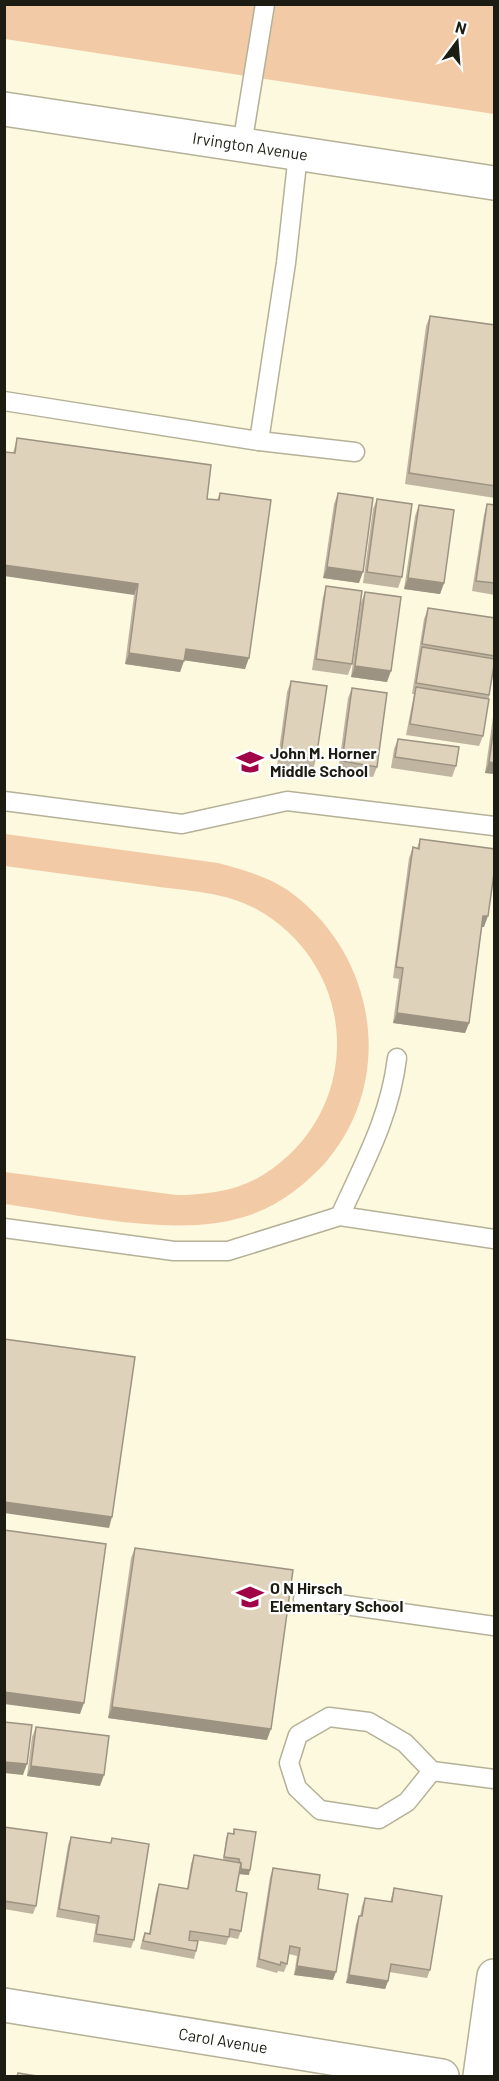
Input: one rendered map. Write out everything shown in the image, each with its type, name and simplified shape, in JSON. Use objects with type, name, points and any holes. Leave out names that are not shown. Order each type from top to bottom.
[{"type":"street","name":"Irvington Avenue","points":[[4,109],[495,183]]},
{"type":"street","points":[[480,2076],[495,1976]]},
{"type":"street","name":"Carol Avenue","points":[[4,2005],[442,2076]]},
{"type":"lane","points":[[242,145],[265,4]]},
{"type":"lane","points":[[259,441],[288,244],[298,154]]},
{"type":"lane","points":[[4,401],[259,441],[355,452]]},
{"type":"lane","points":[[4,801],[182,824],[287,801],[495,826]]},
{"type":"lane","points":[[340,1216],[379,1132],[393,1091],[396,1058]]},
{"type":"lane","points":[[4,1228],[174,1251],[228,1251],[340,1216],[495,1239]]},
{"type":"lane","points":[[303,1599],[495,1626]]},
{"type":"lane","points":[[432,1771],[407,1802],[379,1819],[320,1810],[297,1788],[289,1763],[298,1735],[329,1717],[369,1722],[405,1743],[432,1771],[495,1779]]},
{"type":"shaded area","points":[[4,5],[494,5],[494,114],[5,39]]},
{"type":"shaded area","points":[[5,834],[218,863],[257,875],[285,888],[321,921],[343,952],[359,986],[367,1022],[368,1059],[362,1095],[347,1131],[325,1163],[308,1180],[280,1201],[258,1212],[220,1222],[190,1225],[127,1222],[5,1204],[5,1172],[176,1195],[221,1191],[243,1185],[263,1175],[296,1148],[319,1115],[333,1079],[337,1041],[331,1003],[316,967],[292,936],[258,910],[233,899],[207,893],[5,866]]},
{"type":"building","points":[[430,316],[495,325],[495,486],[409,473]]},
{"type":"building","points":[[17,438],[211,465],[207,499],[219,500],[220,493],[271,500],[249,658],[186,649],[184,661],[129,653],[138,584],[4,565],[4,452],[15,453]]},
{"type":"building","points":[[338,493],[373,498],[363,572],[327,567]]},
{"type":"building","points":[[377,499],[412,504],[402,577],[367,572]]},
{"type":"building","points":[[487,504],[495,505],[495,583],[476,581]]},
{"type":"building","points":[[419,505],[454,510],[444,583],[408,578]]},
{"type":"building","points":[[326,586],[362,591],[352,664],[316,659]]},
{"type":"building","points":[[365,592],[401,597],[391,671],[355,666]]},
{"type":"building","points":[[428,608],[495,618],[495,656],[422,644]]},
{"type":"building","points":[[422,647],[495,659],[489,695],[416,683]]},
{"type":"building","points":[[291,681],[327,686],[316,759],[281,754]]},
{"type":"building","points":[[416,687],[489,699],[483,736],[410,724]]},
{"type":"building","points":[[352,688],[387,693],[377,767],[342,761]]},
{"type":"building","points":[[495,720],[495,763],[489,762]]},
{"type":"building","points":[[398,739],[459,747],[456,766],[395,757]]},
{"type":"building","points":[[420,839],[495,849],[488,916],[483,916],[469,1023],[397,1013],[403,968],[396,967],[413,847],[419,849]]},
{"type":"building","points":[[4,1339],[135,1357],[112,1517],[4,1502]]},
{"type":"building","points":[[4,1530],[106,1544],[84,1703],[4,1692]]},
{"type":"building","points":[[135,1548],[293,1570],[271,1729],[112,1707]]},
{"type":"building","points":[[4,1722],[32,1725],[27,1764],[4,1762]]},
{"type":"building","points":[[36,1727],[109,1736],[104,1775],[31,1766]]},
{"type":"building","points":[[4,1827],[47,1833],[36,1906],[4,1901]]},
{"type":"building","points":[[234,1829],[256,1832],[250,1870],[241,1869],[239,1859],[224,1857],[228,1833],[234,1834]]},
{"type":"building","points":[[71,1837],[111,1843],[112,1838],[149,1844],[134,1940],[96,1934],[99,1916],[59,1909]]},
{"type":"building","points":[[194,1855],[241,1863],[236,1891],[247,1893],[241,1931],[230,1929],[229,1937],[190,1931],[189,1940],[198,1941],[196,1951],[143,1941],[145,1933],[150,1934],[159,1884],[188,1889]]},
{"type":"building","points":[[273,1868],[320,1875],[318,1889],[348,1894],[336,1972],[297,1966],[300,1948],[290,1946],[287,1964],[281,1962],[280,1965],[259,1959]]},
{"type":"building","points":[[394,1888],[442,1896],[430,1970],[391,1964],[388,1981],[349,1975],[359,1916],[362,1916],[365,1898],[392,1902]]},
{"type":"building","points":[[18,2073],[37,2076],[17,2076]]},
{"type":"place","name":"John M. Horner Middle School","points":[[250,762]]},
{"type":"place","name":"O N Hirsch Elementary School","points":[[250,1597]]}]
